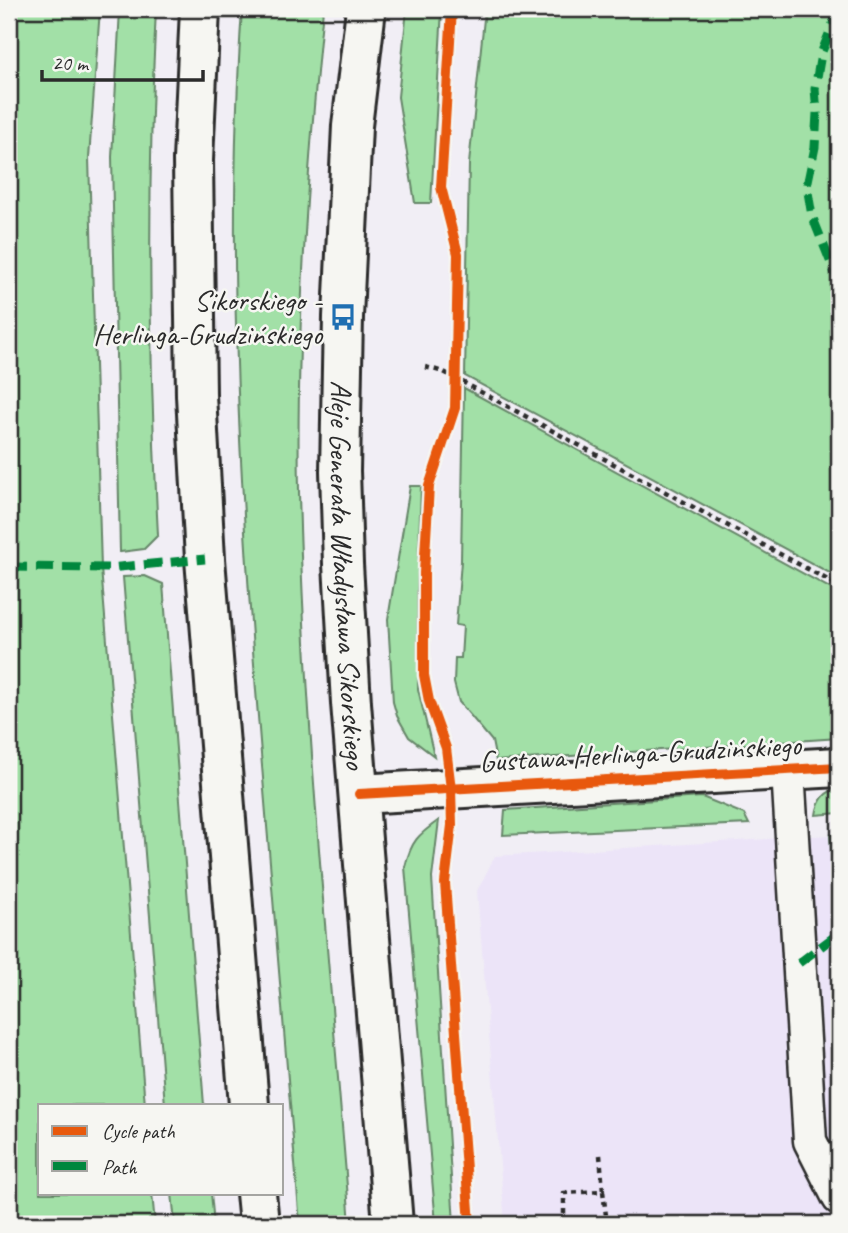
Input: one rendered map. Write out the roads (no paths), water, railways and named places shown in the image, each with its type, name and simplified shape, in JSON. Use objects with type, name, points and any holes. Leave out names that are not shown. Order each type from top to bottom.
[{"type":"main road","points":[[200,9],[193,160],[196,395],[205,559],[249,1104]]},
{"type":"main road","name":"Aleje Generała Władysława Sikorskiego","points":[[366,9],[352,126],[343,317],[340,471],[343,578],[393,1224]]},
{"type":"main road","name":"Gustawa Herlinga-Grudzińskiego","points":[[359,794],[839,767]]},
{"type":"main road","points":[[256,1194],[258,1224]]},
{"type":"lane","points":[[788,770],[810,1140],[839,1198]]},
{"type":"place","name":"Sikorskiego - Herlinga-Grudzińskiego","points":[[343,317]]}]
